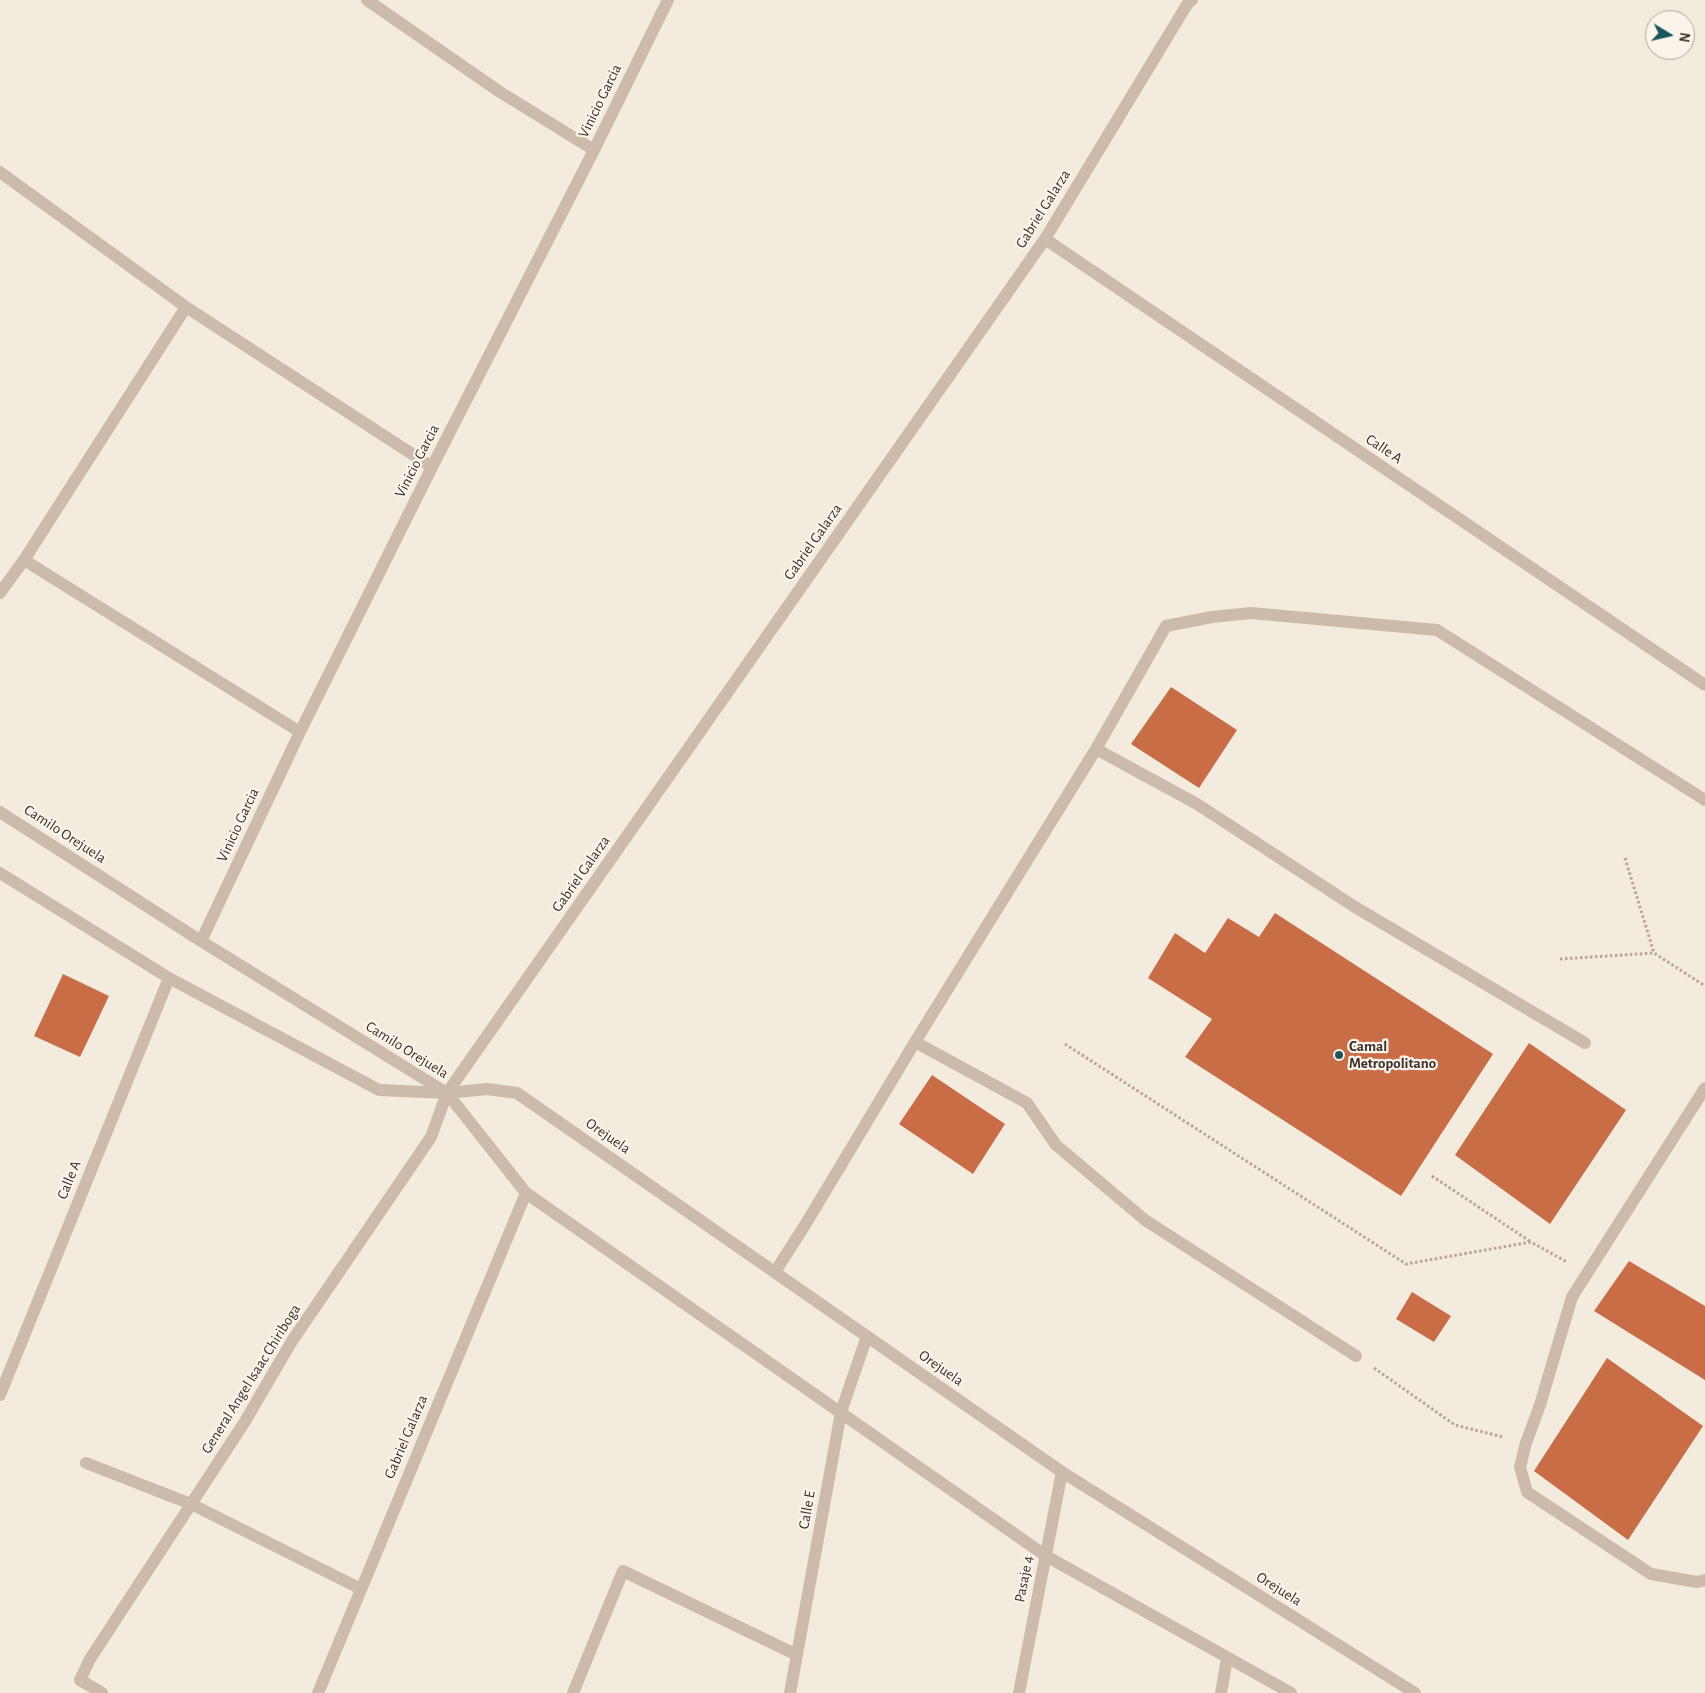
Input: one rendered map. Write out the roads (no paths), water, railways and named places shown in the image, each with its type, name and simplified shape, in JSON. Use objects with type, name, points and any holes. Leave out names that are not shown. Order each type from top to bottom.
[{"type":"street","points":[[367,0],[500,92],[594,150]]},
{"type":"street","name":"Vinicio Garcia","points":[[201,941],[300,732],[432,466],[594,150],[668,0]]},
{"type":"street","name":"Gabriel Galarza","points":[[447,1093],[1045,239],[1188,1]]},
{"type":"street","points":[[0,172],[186,307],[432,466]]},
{"type":"street","name":"Calle A","points":[[1045,239],[1705,685]]},
{"type":"street","points":[[0,592],[24,560],[186,307]]},
{"type":"street","points":[[24,560],[300,732]]},
{"type":"street","points":[[775,1272],[1096,749],[1166,626],[1212,617],[1251,613],[1437,630],[1705,800]]},
{"type":"street","points":[[1096,749],[1198,804],[1355,907],[1585,1043]]},
{"type":"street","name":"Camilo Orejuela","points":[[0,812],[201,941],[447,1093]]},
{"type":"street","name":"Camilo Orejuela","points":[[0,873],[169,978],[379,1090],[447,1093]]},
{"type":"street","name":"Calle A","points":[[0,1395],[169,978]]},
{"type":"street","points":[[915,1042],[1027,1103],[1056,1145],[1145,1220],[1356,1356]]},
{"type":"street","points":[[1705,1088],[1572,1297],[1520,1467],[1527,1492],[1651,1574],[1697,1582],[1705,1580]]},
{"type":"street","name":"Orejuela","points":[[447,1093],[486,1089],[517,1093],[1062,1472],[1415,1693]]},
{"type":"street","points":[[447,1093],[526,1193],[1046,1556],[1227,1659],[1291,1693]]},
{"type":"street","name":"General Angel Isaac Chiriboga","points":[[102,1693],[80,1680],[90,1659],[244,1423],[292,1341],[431,1137],[447,1093]]},
{"type":"street","name":"Gabriel Galarza","points":[[318,1693],[526,1193]]},
{"type":"street","name":"Calle E","points":[[790,1693],[841,1412],[867,1336]]},
{"type":"street","points":[[86,1463],[191,1504],[361,1589]]},
{"type":"street","name":"Pasaje 4","points":[[1019,1693],[1062,1472]]},
{"type":"street","points":[[573,1693],[623,1571],[797,1655]]},
{"type":"street","points":[[1221,1693],[1227,1659]]},
{"type":"place","name":"Camal Metropolitano","points":[[1339,1055]]}]
